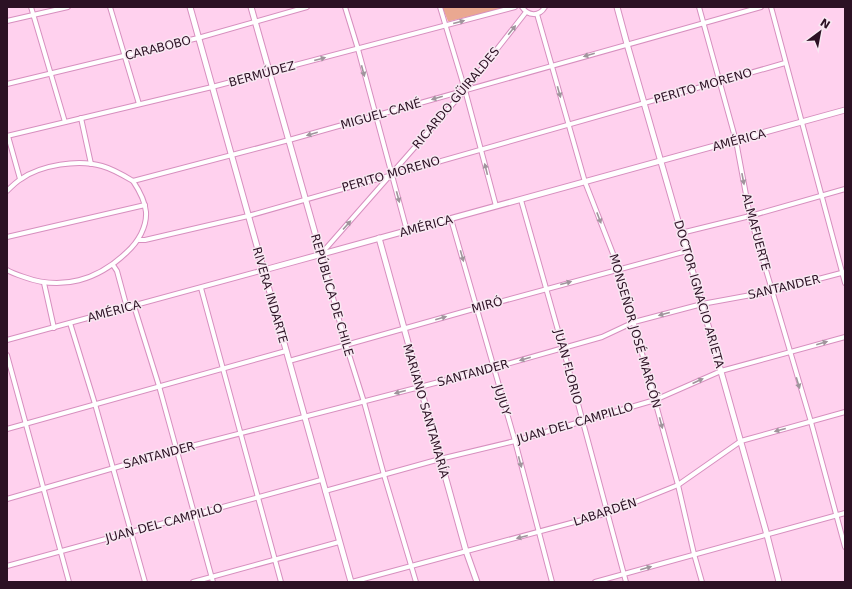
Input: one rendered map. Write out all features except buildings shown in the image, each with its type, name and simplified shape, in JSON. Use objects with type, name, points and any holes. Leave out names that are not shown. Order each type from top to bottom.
[{"type":"street","points":[[31,7],[65,122]]},
{"type":"street","points":[[7,21],[68,7]]},
{"type":"street","points":[[110,7],[139,104]]},
{"type":"street","name":"RIVERA INDARTE","points":[[190,7],[321,480],[351,582]]},
{"type":"street","name":"REPÚBLICA DE CHILE","points":[[251,7],[346,345],[364,402],[410,566],[416,582]]},
{"type":"street","name":"CARABOBO","points":[[7,84],[198,38],[307,7]]},
{"type":"street","points":[[344,7],[358,49],[407,231]]},
{"type":"street","points":[[440,7],[465,90],[496,206]]},
{"type":"street","name":"BERMÚDEZ","points":[[7,136],[212,87],[515,7]]},
{"type":"street","points":[[522,7],[526,12],[532,14],[537,14],[545,7]]},
{"type":"street","name":"DOCTOR IGNACIO ARIETA","points":[[617,7],[741,441],[779,582]]},
{"type":"street","name":"ALMAFUERTE","points":[[699,7],[736,141],[750,216],[773,291],[789,352],[811,422],[845,547]]},
{"type":"street","name":"MIGUEL CANÉ","points":[[132,181],[289,140],[761,7]]},
{"type":"street","points":[[771,7],[821,196],[844,272],[845,283]]},
{"type":"street","name":"RICARDO GÜIRALDES","points":[[321,254],[465,90],[526,12]]},
{"type":"street","name":"MONSEÑOR JOSÉ MARCÓN","points":[[537,14],[585,182],[619,269],[678,485],[702,582]]},
{"type":"street","name":"PERITO MORENO","points":[[138,240],[145,240],[248,216],[643,102],[785,63]]},
{"type":"street","name":"AMÉRICA","points":[[7,340],[201,288],[845,110]]},
{"type":"street","points":[[81,118],[91,164]]},
{"type":"street","points":[[7,136],[20,179]]},
{"type":"street","points":[[7,191],[20,179],[35,172],[51,167],[70,164],[91,164],[110,168],[132,181],[140,194],[144,205],[146,218],[138,240],[113,265],[86,279],[64,283],[44,283],[7,270]]},
{"type":"street","points":[[681,233],[750,216],[845,189]]},
{"type":"street","name":"JUAN FLORIO","points":[[521,200],[563,348],[626,582]]},
{"type":"street","points":[[7,237],[144,205]]},
{"type":"street","name":"JUJUY","points":[[451,219],[552,582]]},
{"type":"street","name":"MARIANO SANTAMARÍA","points":[[379,238],[466,551],[477,582]]},
{"type":"street","name":"MIRÓ","points":[[289,361],[403,328],[687,251]]},
{"type":"street","points":[[113,265],[117,271],[127,308]]},
{"type":"street","name":"SANTANDER","points":[[7,499],[176,450],[493,368],[602,337],[634,322],[702,304],[773,291],[844,272]]},
{"type":"street","points":[[44,283],[54,328]]},
{"type":"street","points":[[201,288],[281,582]]},
{"type":"street","points":[[134,306],[159,386],[213,582]]},
{"type":"street","points":[[70,323],[95,404],[145,582]]},
{"type":"street","name":"JUAN DEL CAMPILLO","points":[[325,491],[440,459],[514,441],[655,400],[720,370],[845,336]]},
{"type":"street","points":[[7,429],[286,351]]},
{"type":"street","points":[[7,355],[69,582]]},
{"type":"street","name":"LABARDÉN","points":[[351,582],[608,513],[678,485],[741,441],[845,412]]},
{"type":"street","name":"JUAN DEL CAMPILLO","points":[[7,566],[321,480]]},
{"type":"street","points":[[595,582],[845,513]]},
{"type":"street","points":[[193,582],[339,542]]},
{"type":"shaded area","points":[[442,7],[508,7],[448,21]]}]
